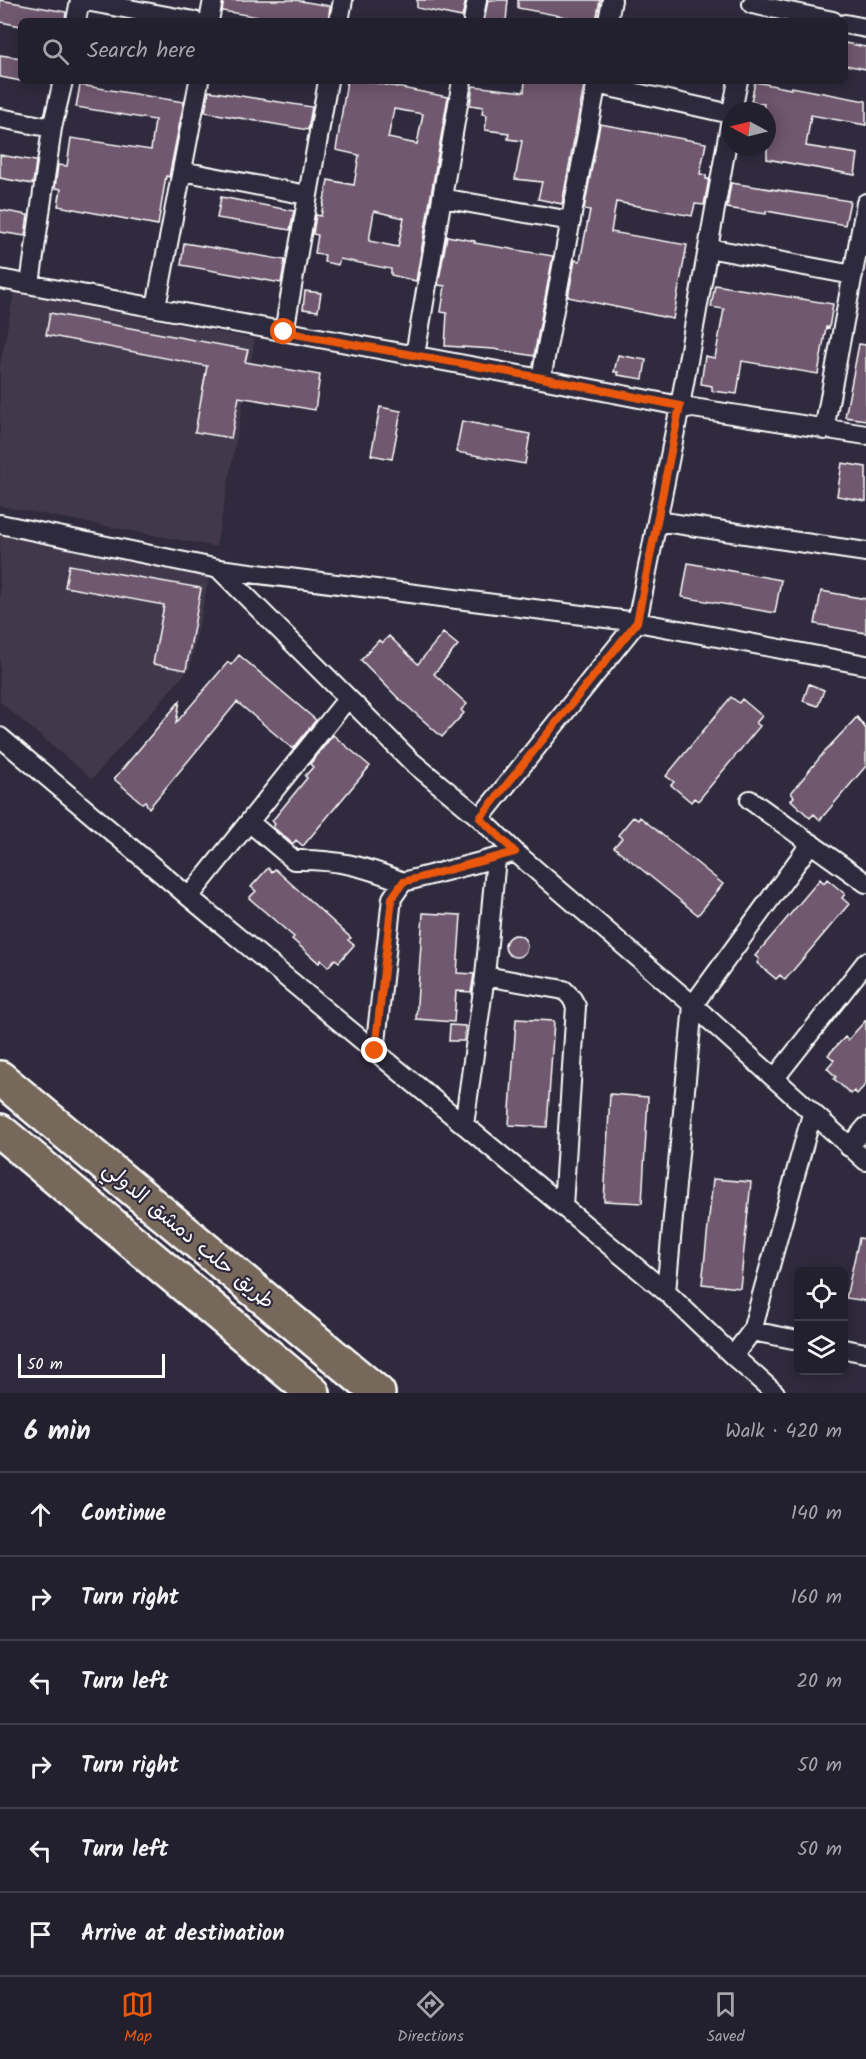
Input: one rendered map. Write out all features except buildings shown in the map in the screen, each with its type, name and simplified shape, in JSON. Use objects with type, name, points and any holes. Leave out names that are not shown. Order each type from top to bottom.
[{"type":"highway","name":"طريق حلب دمشق الدولي","points":[[0,1078],[378,1393]]},
{"type":"highway","name":"طريق حلب دمشق الدولي","points":[[0,1131],[314,1393]]},
{"type":"street","points":[[77,18],[80,0],[178,18]]},
{"type":"street","points":[[210,18],[213,0]]},
{"type":"street","points":[[340,18],[343,0]]},
{"type":"street","points":[[474,18],[477,0]]},
{"type":"street","points":[[609,18],[612,0]]},
{"type":"street","points":[[751,8],[813,18]]},
{"type":"street","points":[[848,25],[866,28]]},
{"type":"street","points":[[30,284],[52,128],[62,84]]},
{"type":"street","points":[[156,307],[198,84]]},
{"type":"street","points":[[284,332],[327,84]]},
{"type":"street","points":[[415,355],[461,84]]},
{"type":"street","points":[[542,378],[597,84]]},
{"type":"street","points":[[602,84],[722,110]]},
{"type":"street","points":[[734,102],[737,84]]},
{"type":"street","points":[[0,118],[52,128]]},
{"type":"street","points":[[480,818],[637,622],[680,406],[724,156]]},
{"type":"street","points":[[182,171],[308,195]]},
{"type":"street","points":[[442,198],[571,221]]},
{"type":"street","points":[[824,430],[866,203]]},
{"type":"street","points":[[708,248],[853,275]]},
{"type":"street","points":[[0,279],[542,378],[680,406],[866,435]]},
{"type":"street","points":[[657,520],[866,552]]},
{"type":"street","points":[[0,524],[219,569],[637,622],[866,665]]},
{"type":"street","points":[[219,569],[411,761],[480,818],[515,852],[693,1005],[866,1161]]},
{"type":"street","points":[[189,897],[348,699]]},
{"type":"street","points":[[0,737],[189,897],[666,1292],[733,1356],[776,1393]]},
{"type":"street","points":[[750,800],[866,883]]},
{"type":"street","points":[[249,822],[294,860],[324,859],[373,870],[403,882],[515,852]]},
{"type":"street","points":[[666,1292],[693,1005],[811,843]]},
{"type":"street","points":[[464,1125],[485,976],[496,858]]},
{"type":"street","points":[[375,1051],[392,898],[403,882]]},
{"type":"street","points":[[775,1078],[866,962]]},
{"type":"street","points":[[485,976],[564,990],[576,1006],[562,1206]]},
{"type":"street","points":[[733,1356],[752,1331],[812,1114]]},
{"type":"street","points":[[849,1147],[866,1127]]},
{"type":"street","points":[[752,1331],[794,1339]]},
{"type":"street","points":[[848,1350],[866,1353]]},
{"type":"shaded area","points":[[14,293],[255,339],[216,547],[0,506],[0,366]]},
{"type":"shaded area","points":[[0,536],[209,577],[190,668],[92,779],[0,702]]},
{"type":"route","points":[[284,332],[542,378],[680,406],[637,622],[480,818],[515,852],[403,882],[399,886],[392,898],[375,1051]]}]
